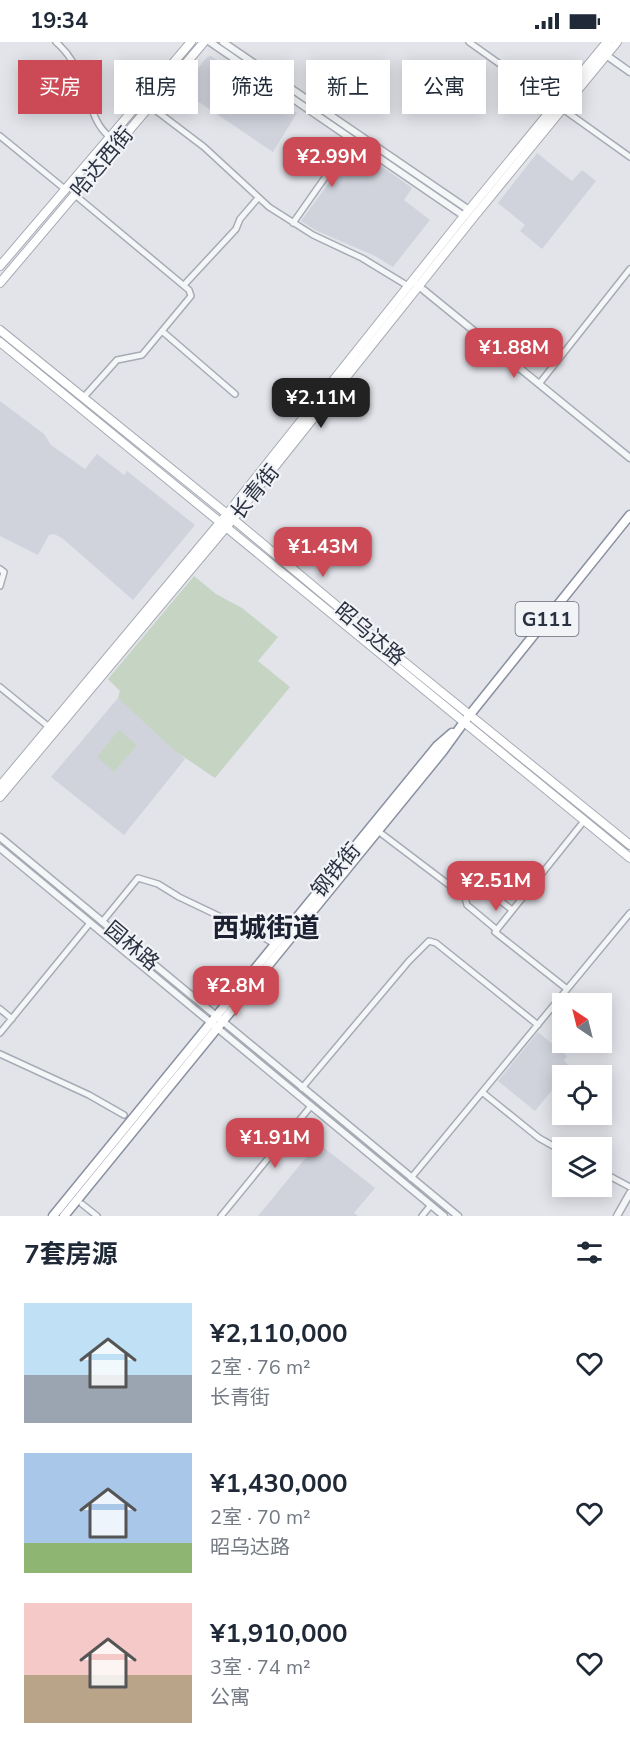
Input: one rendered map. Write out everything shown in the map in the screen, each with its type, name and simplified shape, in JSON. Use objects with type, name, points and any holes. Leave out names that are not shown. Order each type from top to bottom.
[{"type":"highway","name":"钢铁街","points":[[53,1216],[378,831],[630,515]]},
{"type":"highway","name":"钢铁街","points":[[64,1216],[274,944],[437,746],[467,719]]},
{"type":"main road","name":"哈达西街","points":[[0,266],[191,42]]},
{"type":"main road","name":"哈达西街","points":[[189,60],[204,42]]},
{"type":"main road","name":"长青街","points":[[582,82],[617,42]]},
{"type":"main road","name":"长青街","points":[[582,75],[605,43]]},
{"type":"main road","name":"哈达西街","points":[[0,283],[143,114]]},
{"type":"main road","name":"长青街","points":[[0,797],[224,524],[467,213],[553,114]]},
{"type":"main road","name":"长青街","points":[[413,284],[553,114]]},
{"type":"main road","name":"昭乌达路","points":[[0,330],[230,516],[630,858]]},
{"type":"main road","name":"昭乌达路","points":[[0,342],[467,719],[630,846]]},
{"type":"main road","name":"长青街","points":[[0,786],[224,524]]},
{"type":"street","points":[[56,42],[69,55],[84,86],[95,117],[110,137]]},
{"type":"street","points":[[210,42],[352,139],[467,213]]},
{"type":"street","points":[[223,42],[467,213]]},
{"type":"street","points":[[469,42],[498,63]]},
{"type":"street","points":[[606,55],[630,72]]},
{"type":"street","points":[[161,114],[204,147],[258,198],[293,223],[313,236],[413,284],[630,458]]},
{"type":"street","points":[[569,114],[630,157]]},
{"type":"street","points":[[0,136],[66,190]]},
{"type":"street","points":[[293,223],[352,139]]},
{"type":"street","points":[[75,195],[184,285],[191,296],[142,356],[117,360],[110,365],[83,398]]},
{"type":"street","points":[[184,285],[236,229],[240,219],[258,198]]},
{"type":"street","points":[[539,384],[630,269]]},
{"type":"street","points":[[162,332],[235,394]]},
{"type":"street","points":[[0,569],[4,572],[0,586]]},
{"type":"street","points":[[0,687],[49,727]]},
{"type":"street","points":[[496,930],[584,820]]},
{"type":"street","points":[[378,831],[464,894]]},
{"type":"street","name":"园林路","points":[[0,837],[102,922],[311,1106],[444,1216]]},
{"type":"street","name":"园林路","points":[[0,848],[90,923],[302,1088],[458,1216]]},
{"type":"street","points":[[102,922],[138,878],[158,884],[179,897],[274,944]]},
{"type":"street","points":[[464,894],[473,883],[477,882],[512,910]]},
{"type":"street","points":[[464,894],[467,905],[496,930],[495,932],[567,989]]},
{"type":"street","points":[[411,1178],[630,913]]},
{"type":"street","points":[[0,1034],[90,923]]},
{"type":"street","points":[[302,1088],[408,961],[429,941],[436,943],[538,1025]]},
{"type":"street","points":[[0,1009],[12,1019]]},
{"type":"street","points":[[0,1054],[88,1095],[124,1115]]},
{"type":"street","points":[[482,1092],[539,1138],[552,1145]]},
{"type":"street","points":[[221,1216],[311,1106]]},
{"type":"street","points":[[612,1177],[630,1187]]},
{"type":"street","points":[[617,1216],[630,1193]]},
{"type":"street","points":[[82,1204],[97,1216]]},
{"type":"street","points":[[422,1216],[431,1205]]},
{"type":"shaded area","points":[[211,56],[217,60],[210,60],[210,110],[198,101],[198,68],[207,57]]},
{"type":"shaded area","points":[[294,111],[297,113],[273,152],[217,114],[294,114]]},
{"type":"shaded area","points":[[359,150],[412,188],[404,200],[430,220],[393,267],[301,221],[352,151]]},
{"type":"shaded area","points":[[537,153],[572,181],[582,170],[596,181],[542,249],[520,231],[525,225],[498,203]]},
{"type":"shaded area","points":[[0,401],[44,434],[51,445],[85,469],[97,454],[124,475],[127,471],[195,525],[133,600],[62,538],[54,534],[49,535],[38,555],[0,536]]},
{"type":"shaded area","points":[[118,698],[185,759],[124,835],[51,777]]},
{"type":"shaded area","points":[[538,1032],[552,1044],[552,1053],[563,1053],[567,1056],[564,1061],[569,1065],[552,1065],[552,1090],[535,1111],[498,1081]]},
{"type":"shaded area","points":[[318,1143],[375,1188],[354,1213],[358,1216],[258,1216]]},
{"type":"green space","points":[[194,576],[216,594],[242,608],[278,637],[258,661],[290,687],[215,778],[175,751],[118,698],[120,691],[108,679]]},
{"type":"green space","points":[[119,730],[137,745],[114,772],[97,757]]},
{"type":"district","name":"西城街道","points":[[266,928]]}]
